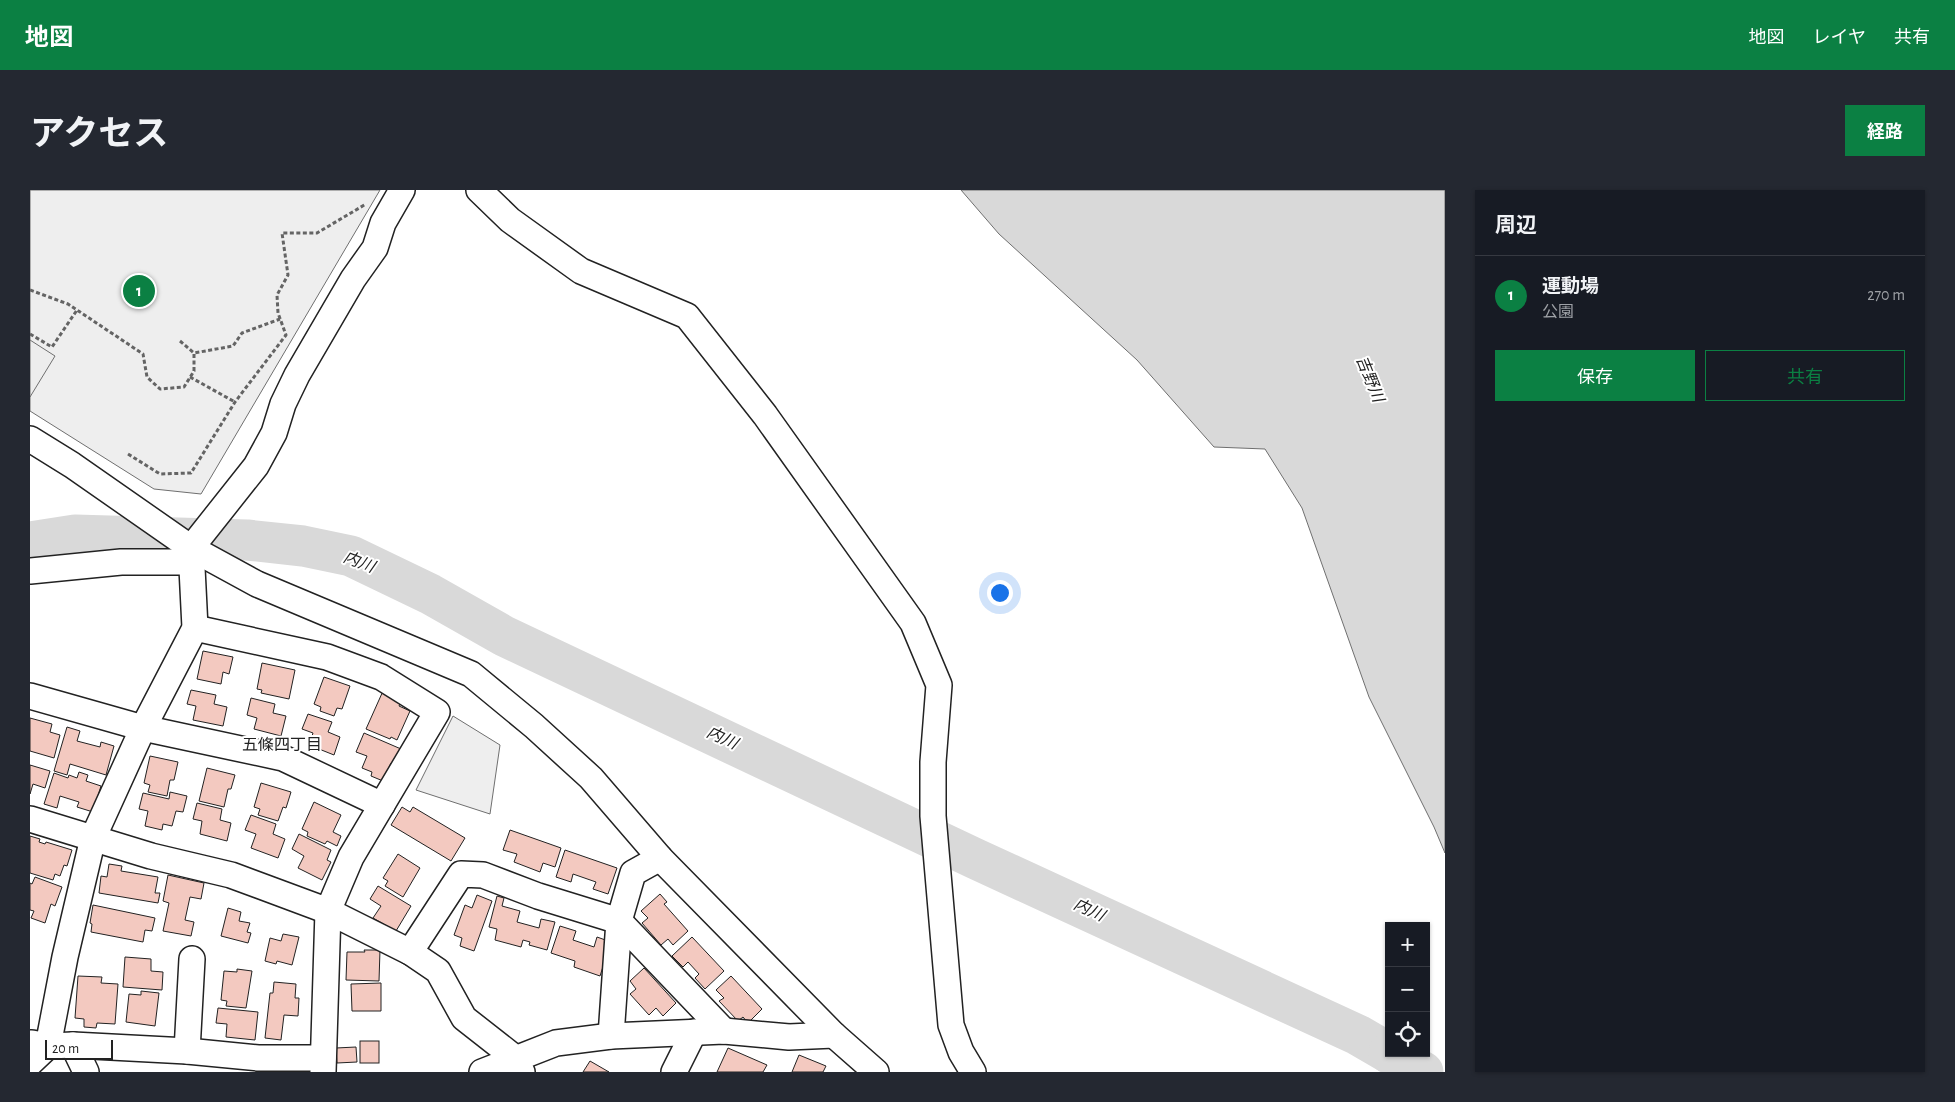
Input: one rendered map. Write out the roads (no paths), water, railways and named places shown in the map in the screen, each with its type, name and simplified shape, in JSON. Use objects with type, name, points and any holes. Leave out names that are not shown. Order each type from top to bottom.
[{"type":"street","points":[[195,628],[327,657],[381,677],[437,712],[351,857],[328,911],[323,1065],[186,1051],[73,1045],[36,1051],[65,957],[94,838],[143,728],[195,628],[192,555],[256,466],[274,433],[283,404],[297,375],[354,279],[375,248],[383,223],[402,190]]},
{"type":"street","points":[[479,190],[510,220],[581,271],[687,316],[765,415],[913,623],[939,685],[933,816],[951,1025],[961,1052],[973,1072]]},
{"type":"street","points":[[30,439],[72,464],[192,555],[471,674],[534,726],[591,778],[660,858],[834,1036],[876,1072]]},
{"type":"street","points":[[30,571],[192,555]]},
{"type":"street","points":[[30,696],[143,728],[283,758],[382,805]]},
{"type":"street","points":[[30,819],[151,856],[231,875],[328,911],[410,952],[438,971],[464,1018],[519,1065]]},
{"type":"street","points":[[611,1036],[619,921],[633,873],[660,858]]},
{"type":"street","points":[[410,952],[461,874],[483,875],[538,896],[619,921],[724,1031]]},
{"type":"street","points":[[186,1051],[192,959]]},
{"type":"street","points":[[482,1072],[519,1065],[556,1043],[611,1036],[724,1031],[788,1037],[834,1036]]},
{"type":"street","points":[[674,1072],[694,1032]]},
{"type":"street","points":[[73,1045],[86,1072]]},
{"type":"water","name":"吉野川","points":[[961,190],[1445,190],[1445,853],[1369,697],[1302,508],[1265,449],[1214,447],[1137,360],[999,234]]},
{"type":"waterway","name":"内川","points":[[30,542],[75,535],[247,540],[303,546],[351,556],[430,594],[504,636],[976,859],[1358,1035],[1385,1051]]},
{"type":"waterway","name":"内川","points":[[1396,1057],[1423,1072]]},
{"type":"place","name":"運動場","points":[[139,291]]},
{"type":"district","name":"五條四丁目","points":[[282,745]]}]
